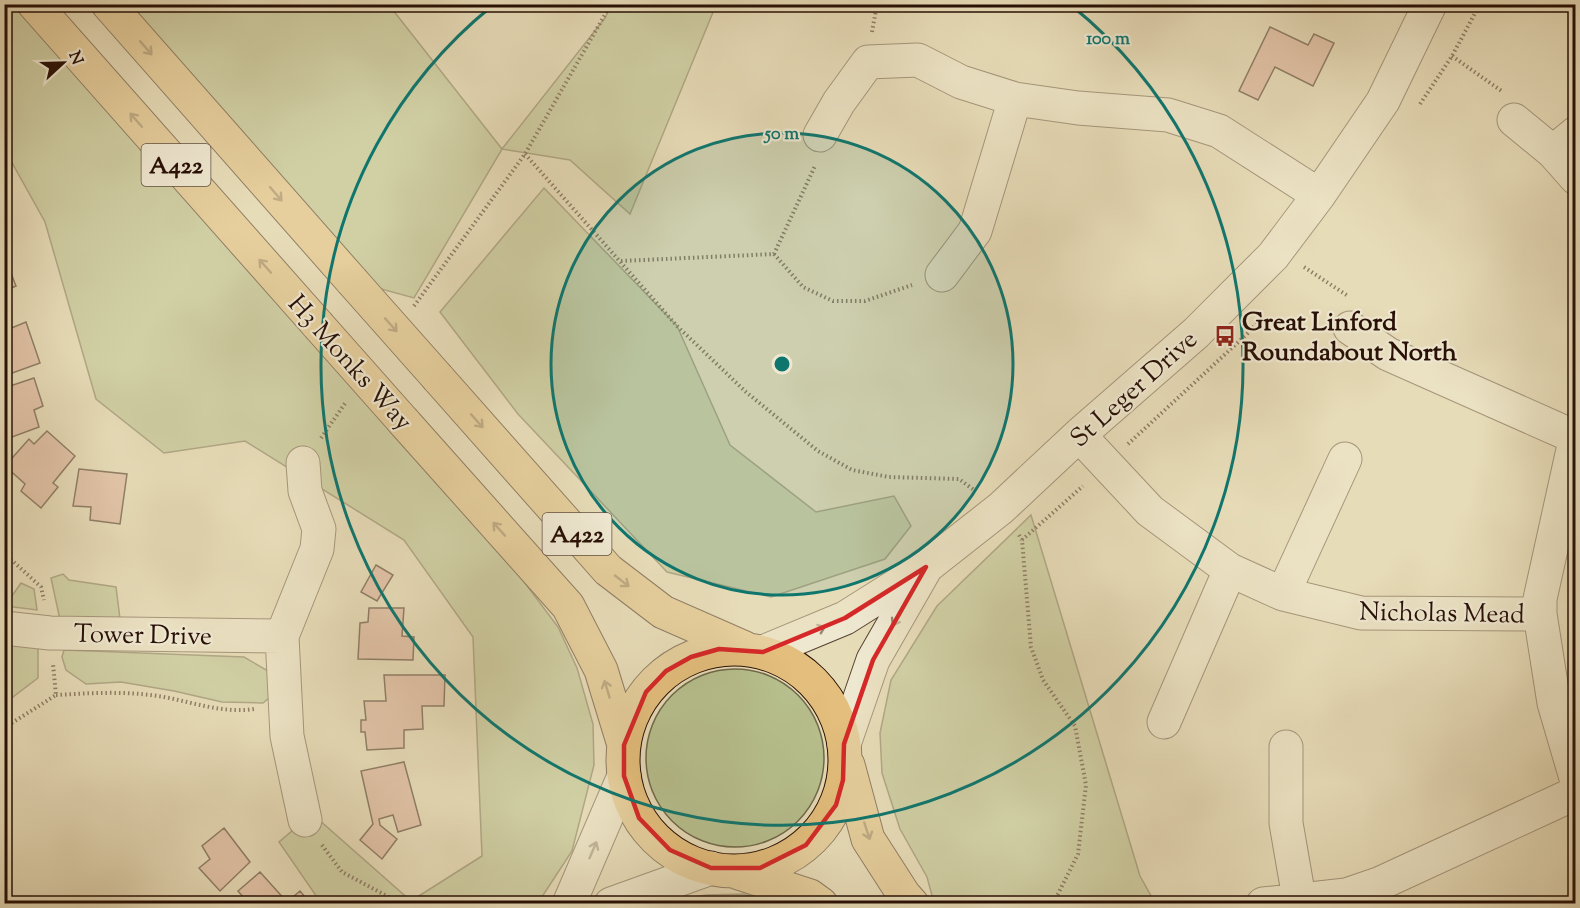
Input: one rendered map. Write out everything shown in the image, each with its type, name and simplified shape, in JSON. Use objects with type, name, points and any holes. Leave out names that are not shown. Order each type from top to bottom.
[{"type":"main road","name":"H3 Monks Way","points":[[34,4],[568,606],[601,670],[634,808],[653,835],[670,850],[689,861],[723,870]]},
{"type":"main road","name":"A422","points":[[108,4],[608,570],[663,612],[755,650]]},
{"type":"main road","points":[[624,760],[632,717],[646,692],[666,671],[691,657],[719,649],[755,650],[787,662],[808,676],[825,696],[838,719],[868,838],[904,895],[912,903]]},
{"type":"main road","points":[[723,870],[768,865],[784,859],[806,845],[823,827],[836,805],[843,780],[845,750]]},
{"type":"main road","points":[[723,870],[810,896],[821,903]]},
{"type":"street","name":"St Leger Drive","points":[[755,650],[845,618],[926,567],[1001,508],[1079,435],[1196,333],[1273,256],[1319,195],[1383,101],[1430,4]]},
{"type":"street","points":[[819,147],[839,102],[868,62],[918,60],[961,82],[1015,99],[1078,108],[1168,115],[1219,131],[1319,195]]},
{"type":"street","points":[[942,275],[975,231],[1015,99]]},
{"type":"street","points":[[1514,120],[1564,142],[1575,178]]},
{"type":"street","name":"Nicholas Mead","points":[[1350,328],[1388,354],[1575,436],[1540,599],[1540,614],[1554,703],[1575,778]]},
{"type":"street","name":"Nicholas Mead","points":[[1079,435],[1150,511],[1230,570],[1283,594],[1361,613],[1540,614]]},
{"type":"street","points":[[1283,594],[1346,459]]},
{"type":"street","points":[[303,463],[305,491],[319,529],[318,539],[282,636],[287,736],[304,820]]},
{"type":"street","name":"St Leger Drive","points":[[845,750],[873,660],[926,567]]},
{"type":"street","points":[[1164,722],[1230,570]]},
{"type":"street","name":"Tower Drive","points":[[4,628],[50,633],[282,636]]},
{"type":"street","points":[[1286,747],[1286,823],[1299,898]]},
{"type":"street","points":[[570,903],[624,760]]},
{"type":"street","points":[[1263,903],[1299,898],[1347,899],[1575,793]]},
{"type":"street","points":[[610,903],[723,870]]},
{"type":"path","points":[[409,313],[525,154],[611,4]]},
{"type":"path","points":[[1452,56],[1513,100],[1514,120]]},
{"type":"path","points":[[774,254],[819,147]]},
{"type":"path","points":[[525,154],[677,326],[746,392],[818,451],[852,470],[889,477],[959,479],[1001,508],[1022,540],[1031,647],[1043,680],[1075,726],[1086,785],[1078,854],[1053,903]]},
{"type":"path","points":[[620,261],[774,254]]},
{"type":"path","points":[[774,254],[803,287],[833,301],[865,301],[942,275]]},
{"type":"path","points":[[303,463],[349,397]]},
{"type":"path","points":[[56,695],[108,692],[158,696],[216,709],[249,710],[285,704]]},
{"type":"path","points":[[304,820],[342,872],[402,903]]},
{"type":"highlighted area","points":[[926,567],[873,660],[844,744],[843,780],[836,805],[806,845],[760,868],[711,868],[670,850],[639,818],[624,776],[624,745],[646,692],[666,671],[691,657],[719,649],[763,652],[845,618]]},
{"type":"green space","points":[[4,5],[34,5],[404,422],[558,627],[577,668],[593,724],[594,765],[572,851],[538,903],[321,903],[279,842],[305,820],[318,819],[411,901],[482,856],[473,637],[404,540],[245,441],[164,453],[96,399],[45,222],[5,150]]},
{"type":"green space","points":[[108,5],[389,5],[502,149],[414,298],[352,281]]},
{"type":"green space","points":[[611,5],[716,5],[630,214],[570,160],[502,149],[605,18]]},
{"type":"green space","points":[[544,188],[677,326],[730,445],[816,512],[894,496],[911,526],[885,559],[771,597],[667,572],[518,414],[440,312]]},
{"type":"green space","points":[[1031,515],[1140,876],[1155,903],[934,903],[927,877],[900,829],[882,773],[880,733],[891,680],[937,606]]},
{"type":"green space","points":[[63,574],[69,580],[116,587],[120,619],[60,620],[51,578]]},
{"type":"green space","points":[[21,583],[34,589],[37,610],[5,606]]},
{"type":"green space","points":[[5,635],[38,645],[38,678],[5,703]]},
{"type":"green space","points":[[64,650],[244,657],[268,671],[276,692],[263,703],[222,702],[121,682],[86,684],[66,670],[62,657]]},
{"type":"green space","points":[[735,669],[752,670],[769,675],[798,695],[818,724],[823,741],[823,775],[818,792],[798,821],[769,841],[752,846],[735,847],[718,846],[701,841],[672,821],[652,792],[647,775],[646,758],[647,741],[652,724],[672,695],[701,675],[718,670]]},
{"type":"green space","points":[[744,894],[771,903],[653,904],[706,895]]},
{"type":"building","points":[[1270,27],[1308,45],[1314,34],[1334,43],[1313,86],[1275,67],[1258,100],[1239,91]]},
{"type":"building","points":[[7,263],[16,286],[4,291],[4,264]]},
{"type":"building","points":[[26,322],[40,363],[4,376],[4,331]]},
{"type":"building","points":[[34,378],[43,406],[34,410],[39,427],[4,440],[4,388]]},
{"type":"building","points":[[47,431],[75,456],[53,483],[58,487],[41,508],[21,491],[25,484],[5,466],[29,439],[34,444]]},
{"type":"building","points":[[79,469],[127,474],[120,524],[90,520],[91,507],[73,506]]},
{"type":"building","points":[[376,565],[393,575],[377,601],[361,592]]},
{"type":"building","points":[[369,608],[404,608],[402,636],[414,637],[413,660],[358,659],[360,623],[368,622]]},
{"type":"building","points":[[384,675],[445,675],[444,706],[422,706],[423,729],[404,730],[404,748],[367,750],[365,732],[361,732],[361,720],[366,720],[364,701],[386,701]]},
{"type":"building","points":[[404,762],[421,825],[398,832],[393,815],[379,819],[380,825],[397,839],[382,859],[360,840],[373,824],[361,771]]},
{"type":"building","points":[[224,828],[250,862],[220,891],[199,868],[210,859],[202,846]]},
{"type":"building","points":[[260,872],[287,902],[300,891],[311,904],[249,904],[238,891]]},
{"type":"place","name":"Great Linford Roundabout North","points":[[1225,336]]}]
